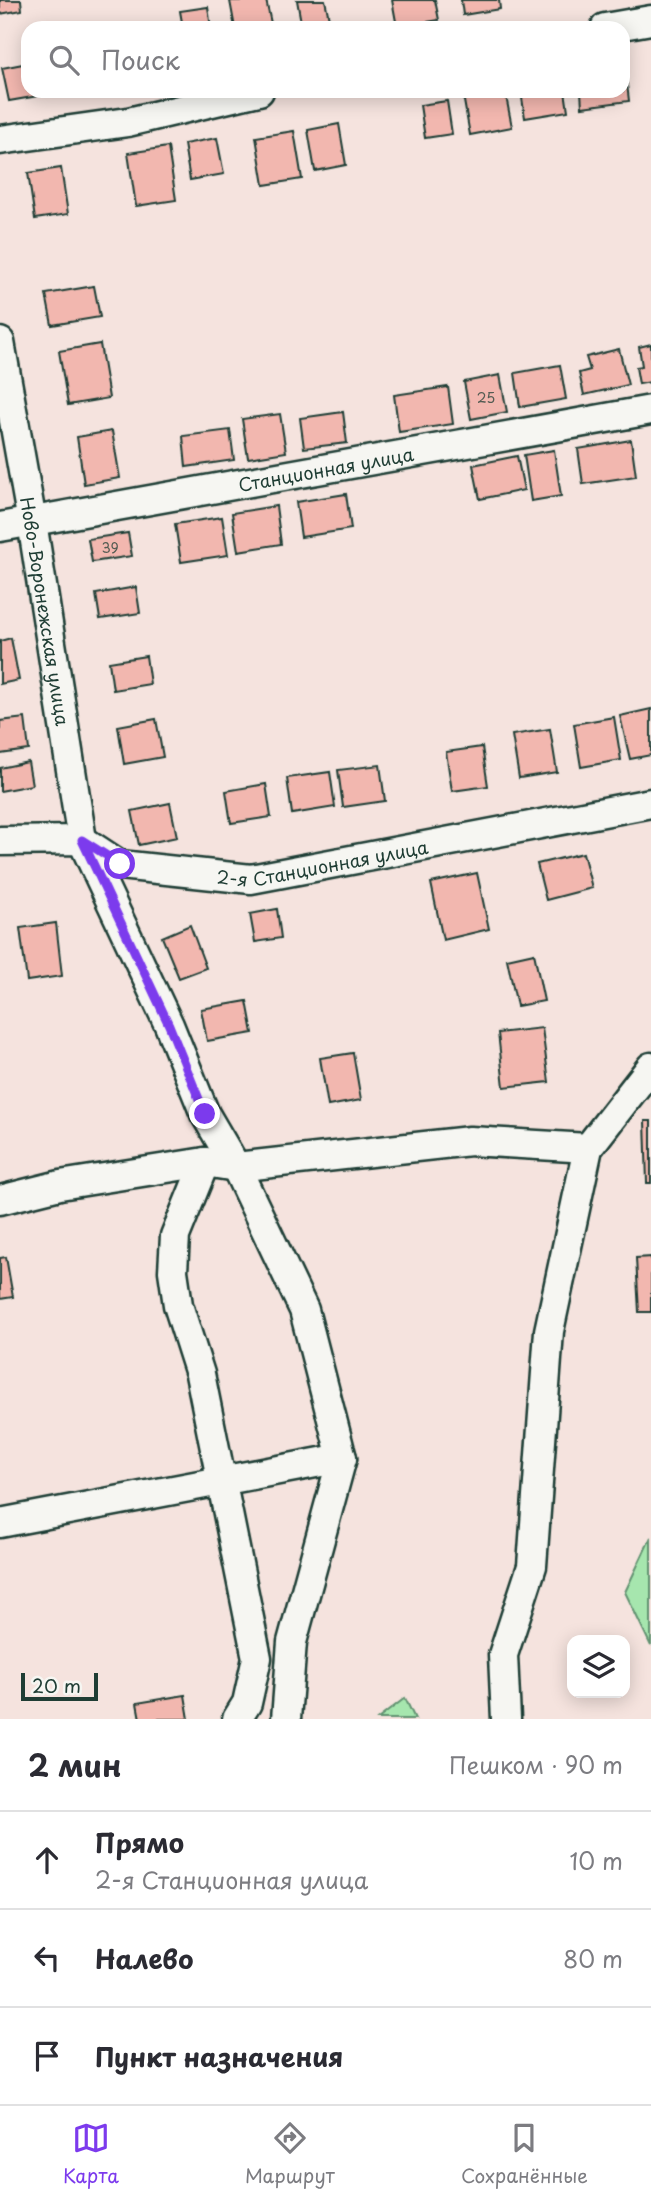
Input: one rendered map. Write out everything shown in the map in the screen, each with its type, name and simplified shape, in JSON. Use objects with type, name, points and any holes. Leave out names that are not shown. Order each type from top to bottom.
[{"type":"street","points":[[630,24],[651,20]]},
{"type":"street","points":[[0,140],[128,122],[229,98]]},
{"type":"street","name":"Ново-Воронежская улица","points":[[0,342],[32,522],[82,840],[169,1025],[205,1114],[236,1167],[304,1310],[342,1458]]},
{"type":"street","name":"Станционная улица","points":[[0,527],[651,410]]},
{"type":"street","name":"2-я Станционная улица","points":[[82,840],[120,864],[251,879],[651,803]]},
{"type":"street","points":[[0,841],[82,840]]},
{"type":"street","points":[[506,1719],[503,1655],[532,1566],[549,1331],[588,1148],[651,1067]]},
{"type":"street","points":[[0,1200],[60,1185],[205,1162],[236,1167],[470,1142],[588,1148]]},
{"type":"street","points":[[205,1162],[175,1236],[173,1271],[178,1306],[200,1374],[257,1658],[247,1703],[237,1719]]},
{"type":"street","points":[[0,1523],[342,1458],[292,1642],[286,1719]]},
{"type":"green space","points":[[651,1537],[651,1646],[625,1592]]},
{"type":"green space","points":[[405,1698],[415,1719],[378,1719]]},
{"type":"building","points":[[0,0],[21,0],[22,10],[0,14]]},
{"type":"building","points":[[266,0],[270,21],[234,21],[230,1]]},
{"type":"building","points":[[297,0],[325,0],[330,21],[301,21]]},
{"type":"building","points":[[392,0],[435,0],[439,20],[396,21]]},
{"type":"building","points":[[461,0],[499,0],[500,9],[463,15]]},
{"type":"building","points":[[208,7],[210,21],[182,21],[180,11]]},
{"type":"building","points":[[21,64],[21,98],[26,98],[9,101],[2,68]]},
{"type":"building","points":[[464,98],[506,98],[512,127],[470,135]]},
{"type":"building","points":[[522,98],[566,98],[568,111],[525,118]]},
{"type":"building","points":[[581,98],[629,98],[629,101],[582,107]]},
{"type":"building","points":[[447,101],[452,134],[425,138],[420,105]]},
{"type":"building","points":[[339,124],[346,165],[315,171],[308,130]]},
{"type":"building","points":[[294,131],[302,179],[264,185],[256,137]]},
{"type":"building","points":[[217,138],[224,174],[190,180],[184,144]]},
{"type":"building","points":[[168,147],[176,200],[136,206],[128,153]]},
{"type":"building","points":[[61,168],[68,214],[35,219],[28,173]]},
{"type":"building","points":[[94,286],[100,317],[52,325],[46,294]]},
{"type":"building","points":[[100,344],[109,398],[68,405],[59,351]]},
{"type":"building","points":[[651,344],[651,382],[639,384],[636,367],[642,366],[639,347]]},
{"type":"building","points":[[619,349],[628,385],[584,395],[579,373],[590,370],[586,357]]},
{"type":"building","points":[[560,365],[566,399],[520,407],[515,373]]},
{"type":"building","points":[[500,375],[507,412],[471,419],[464,382]]},
{"type":"building","points":[[448,387],[453,424],[399,432],[394,395]]},
{"type":"building","points":[[343,412],[347,443],[304,448],[300,418]]},
{"type":"building","points":[[280,414],[286,452],[248,458],[242,419]]},
{"type":"building","points":[[230,430],[234,460],[186,467],[183,436]]},
{"type":"building","points":[[112,431],[120,478],[84,484],[77,437]]},
{"type":"building","points":[[631,440],[636,476],[583,484],[578,449]]},
{"type":"building","points":[[554,450],[561,496],[531,501],[524,455]]},
{"type":"building","points":[[517,456],[524,490],[480,499],[473,465]]},
{"type":"building","points":[[346,494],[351,529],[301,537],[296,502]]},
{"type":"building","points":[[276,506],[281,544],[238,551],[232,513]]},
{"type":"building","points":[[222,517],[228,555],[181,562],[175,524]]},
{"type":"building","points":[[128,533],[132,556],[92,562],[88,539]]},
{"type":"building","points":[[136,587],[140,613],[100,619],[96,594]]},
{"type":"building","points":[[11,638],[19,680],[0,684],[0,641]]},
{"type":"building","points":[[146,656],[150,684],[113,690],[109,662]]},
{"type":"building","points":[[651,709],[651,755],[630,759],[620,716]]},
{"type":"building","points":[[614,717],[621,760],[581,767],[574,724]]},
{"type":"building","points":[[25,718],[29,750],[0,754],[0,721]]},
{"type":"building","points":[[156,719],[163,757],[124,764],[118,726]]},
{"type":"building","points":[[550,729],[557,772],[519,778],[512,735]]},
{"type":"building","points":[[482,747],[488,786],[452,791],[446,752]]},
{"type":"building","points":[[28,762],[32,785],[0,791],[0,768]]},
{"type":"building","points":[[380,765],[385,801],[343,807],[338,770]]},
{"type":"building","points":[[330,772],[335,807],[292,814],[287,778]]},
{"type":"building","points":[[266,784],[271,817],[231,823],[226,791]]},
{"type":"building","points":[[170,803],[177,837],[139,845],[132,811]]},
{"type":"building","points":[[583,853],[592,888],[546,900],[537,864]]},
{"type":"building","points":[[477,873],[489,929],[443,940],[431,883]]},
{"type":"building","points":[[277,909],[281,938],[255,942],[250,914]]},
{"type":"building","points":[[56,923],[62,976],[27,981],[20,928]]},
{"type":"building","points":[[190,925],[206,968],[179,978],[162,937]]},
{"type":"building","points":[[534,953],[544,1001],[517,1006],[507,959]]},
{"type":"building","points":[[247,1001],[253,1033],[207,1041],[201,1009]]},
{"type":"building","points":[[542,1028],[549,1082],[504,1087],[498,1033]]},
{"type":"building","points":[[353,1053],[361,1100],[328,1106],[320,1058]]},
{"type":"building","points":[[645,1121],[651,1121],[651,1183],[647,1183]]},
{"type":"building","points":[[6,1257],[13,1297],[0,1299],[0,1258]]},
{"type":"building","points":[[651,1257],[651,1312],[639,1312],[636,1258]]},
{"type":"building","points":[[185,1695],[189,1719],[140,1719],[137,1703]]},
{"type":"route","points":[[120,864],[82,840],[169,1025],[205,1114]]}]
